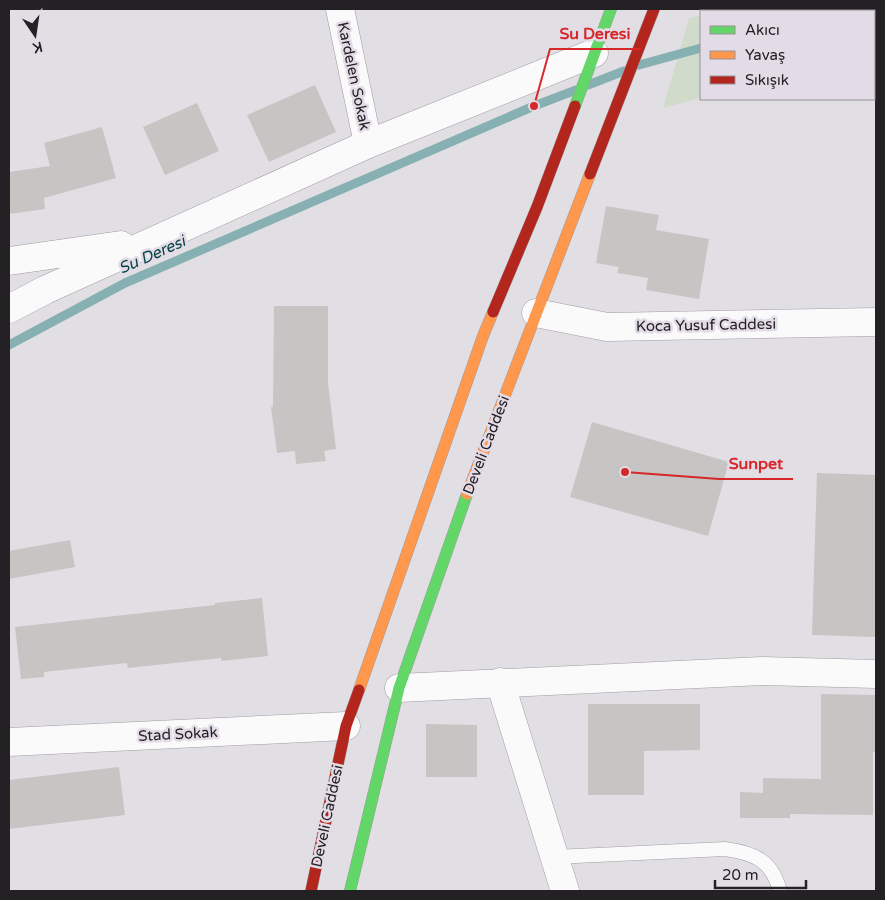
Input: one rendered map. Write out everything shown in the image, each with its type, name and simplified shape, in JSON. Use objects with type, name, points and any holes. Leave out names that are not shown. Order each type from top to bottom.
[{"type":"main road","name":"Develi Caddesi","points":[[311,891],[346,726],[483,336],[537,207],[611,9]]},
{"type":"main road","name":"Develi Caddesi","points":[[350,891],[399,688],[472,481],[654,9]]},
{"type":"street","name":"Kardelen Sokak","points":[[340,9],[368,144]]},
{"type":"street","points":[[9,309],[44,290],[368,144],[590,63]]},
{"type":"street","points":[[9,261],[152,241]]},
{"type":"street","name":"Koca Yusuf Caddesi","points":[[536,313],[607,327],[876,322]]},
{"type":"street","points":[[399,688],[762,671],[876,674]]},
{"type":"street","points":[[500,682],[565,891]]},
{"type":"street","name":"Stad Sokak","points":[[9,742],[346,726]]},
{"type":"lane","points":[[554,857],[724,849],[745,852],[764,862],[773,871],[780,891]]},
{"type":"green space","points":[[876,9],[876,51],[875,10],[732,10]]},
{"type":"green space","points":[[700,16],[700,98],[663,108],[689,18]]},
{"type":"building","points":[[315,85],[336,132],[269,162],[247,115]]},
{"type":"building","points":[[197,103],[219,151],[165,175],[143,127]]},
{"type":"building","points":[[102,127],[116,178],[44,198],[45,209],[9,214],[9,172],[50,166],[44,143]]},
{"type":"building","points":[[606,206],[659,215],[656,230],[709,239],[699,299],[646,290],[648,278],[617,273],[619,267],[596,263]]},
{"type":"building","points":[[274,306],[328,306],[328,383],[336,449],[324,451],[326,461],[296,464],[295,451],[277,453],[271,407],[273,407]]},
{"type":"building","points":[[592,422],[729,462],[708,536],[570,497]]},
{"type":"building","points":[[817,473],[876,475],[876,637],[812,635]]},
{"type":"building","points":[[70,540],[75,567],[9,579],[9,551]]},
{"type":"building","points":[[262,598],[268,656],[221,661],[221,658],[128,668],[127,663],[44,672],[44,677],[21,679],[15,627]]},
{"type":"building","points":[[821,694],[876,695],[876,752],[873,752],[873,815],[790,814],[790,818],[740,818],[740,792],[763,793],[763,778],[821,779]]},
{"type":"building","points":[[588,704],[700,704],[700,750],[644,751],[644,795],[588,795]]},
{"type":"building","points":[[426,724],[477,725],[477,777],[426,777]]},
{"type":"building","points":[[119,767],[125,815],[9,829],[9,780]]},
{"type":"waterway","name":"Su Deresi","points":[[834,10],[838,9]]},
{"type":"waterway","name":"Su Deresi","points":[[639,65],[700,48]]},
{"type":"waterway","name":"Su Deresi","points":[[588,85],[624,71]]},
{"type":"waterway","name":"Su Deresi","points":[[9,345],[125,283],[534,106],[576,90]]},
{"type":"traffic: fast","points":[[575,106],[611,9]]},
{"type":"traffic: fast","points":[[350,891],[399,688],[467,494]]},
{"type":"traffic: slow","points":[[467,494],[590,174]]},
{"type":"traffic: slow","points":[[359,690],[493,312]]},
{"type":"traffic: jam","points":[[590,174],[654,9]]},
{"type":"traffic: jam","points":[[493,312],[537,207],[575,106]]},
{"type":"traffic: jam","points":[[311,891],[346,726],[359,690]]},
{"type":"place","name":"Su Deresi","points":[[534,106]]},
{"type":"place","name":"Sunpet","points":[[625,472]]}]
